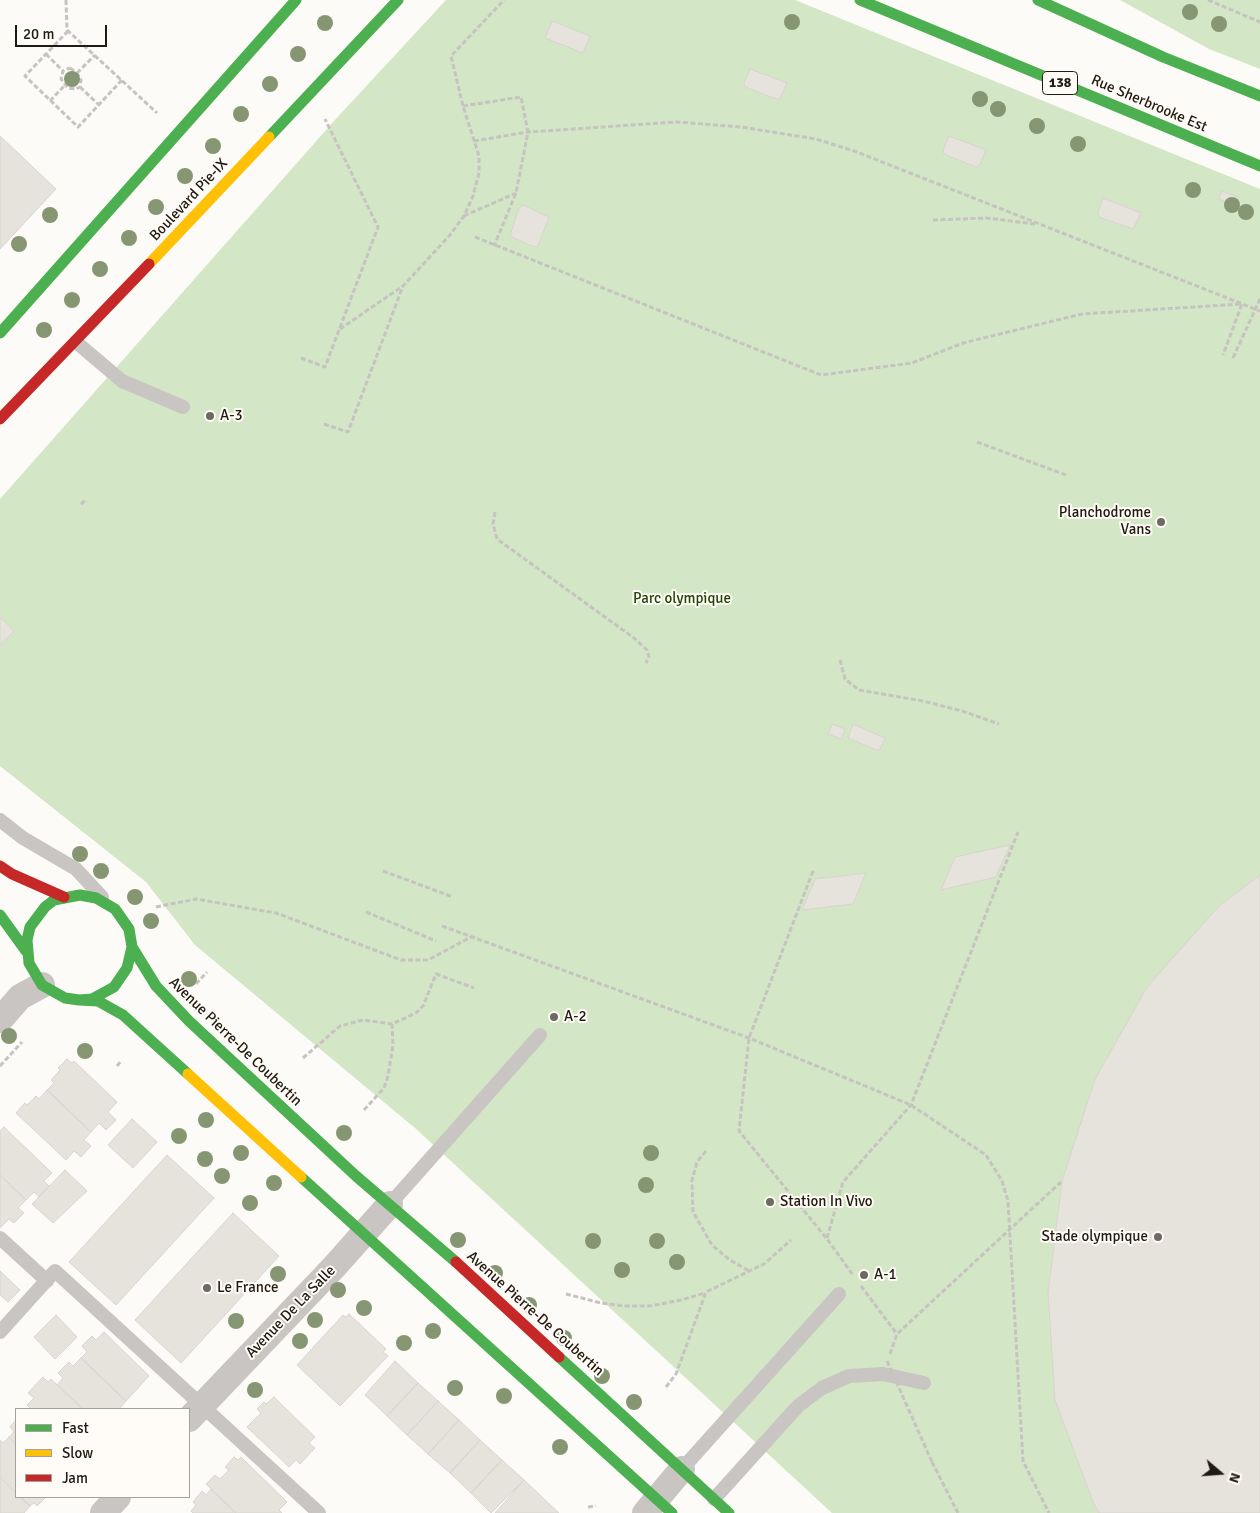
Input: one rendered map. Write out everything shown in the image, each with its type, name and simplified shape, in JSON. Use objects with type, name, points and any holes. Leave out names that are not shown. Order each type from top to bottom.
[{"type":"street","points":[[0,333],[296,0]]},
{"type":"street","name":"Boulevard Pie-IX","points":[[0,419],[76,342],[398,0]]},
{"type":"street","name":"Rue Sherbrooke Est","points":[[860,0],[1260,166]]},
{"type":"street","points":[[1038,0],[1163,57],[1260,96]]},
{"type":"street","points":[[0,866],[12,874],[64,897]]},
{"type":"street","points":[[26,951],[27,940],[35,919],[54,900],[80,895],[106,902],[123,918],[129,929],[132,948],[127,968],[114,987],[92,999],[79,1000]]},
{"type":"street","points":[[0,915],[26,951],[34,975],[42,985],[65,998],[98,1001],[122,1015],[364,1234],[658,1508],[682,1469]]},
{"type":"street","name":"Avenue Pierre-De Coubertin","points":[[132,948],[156,986],[174,1007],[356,1176],[390,1204],[729,1513]]},
{"type":"street","points":[[0,1020],[20,997],[42,985]]},
{"type":"street","name":"Avenue De La Salle","points":[[195,1412],[364,1234],[390,1204]]},
{"type":"street","points":[[103,1513],[117,1498]]},
{"type":"lane","points":[[76,342],[122,381],[183,407]]},
{"type":"lane","points":[[0,820],[23,838],[76,868],[106,902]]},
{"type":"lane","points":[[390,1204],[540,1035]]},
{"type":"lane","points":[[0,1238],[51,1276],[195,1412],[319,1513]]},
{"type":"lane","points":[[0,1332],[51,1276]]},
{"type":"lane","points":[[682,1469],[840,1294]]},
{"type":"lane","points":[[714,1499],[798,1406],[822,1388],[849,1376],[884,1374],[924,1383]]},
{"type":"path","points":[[66,0],[68,31],[154,110]]},
{"type":"path","points":[[340,329],[403,286],[450,235],[464,216],[473,196],[479,174],[479,156],[462,106],[451,56],[504,0]]},
{"type":"path","points":[[1208,0],[1260,22]]},
{"type":"path","points":[[68,31],[25,76],[78,127],[122,80]]},
{"type":"path","points":[[46,54],[63,71]]},
{"type":"path","points":[[78,73],[95,55]]},
{"type":"path","points":[[63,71],[70,68],[78,73],[81,80],[80,87]]},
{"type":"path","points":[[63,71],[61,79],[66,85],[73,89],[80,87]]},
{"type":"path","points":[[50,101],[66,85]]},
{"type":"path","points":[[80,87],[99,105]]},
{"type":"path","points":[[462,106],[521,97],[528,132],[516,193],[494,246]]},
{"type":"path","points":[[301,358],[325,367],[378,227],[324,118]]},
{"type":"path","points":[[474,141],[528,132],[677,122],[741,126],[807,138],[857,152],[1258,310]]},
{"type":"path","points":[[464,216],[516,193]]},
{"type":"path","points":[[933,220],[987,218],[1040,225]]},
{"type":"path","points":[[474,238],[821,375],[912,363],[963,343],[1082,314],[1242,304]]},
{"type":"path","points":[[324,424],[348,432],[403,286]]},
{"type":"path","points":[[1233,358],[1258,310],[1260,300]]},
{"type":"path","points":[[1223,355],[1242,304]]},
{"type":"path","points":[[977,442],[1066,475]]},
{"type":"path","points":[[81,504],[86,500]]},
{"type":"path","points":[[495,512],[493,524],[497,538],[634,638],[647,650],[649,657],[646,663]]},
{"type":"path","points":[[840,660],[845,679],[859,690],[924,701],[962,711],[999,724]]},
{"type":"path","points":[[827,1239],[843,1182],[911,1105],[1018,832]]},
{"type":"path","points":[[813,870],[748,1038],[738,1131],[827,1239],[897,1334]]},
{"type":"path","points":[[383,871],[453,897]]},
{"type":"path","points":[[156,907],[196,898],[276,912],[401,960],[428,960],[472,937]]},
{"type":"path","points":[[366,912],[436,941]]},
{"type":"path","points":[[442,926],[748,1038],[911,1105],[986,1155],[1002,1181],[1008,1201],[1023,1460],[1048,1513]]},
{"type":"path","points":[[192,988],[207,972]]},
{"type":"path","points":[[303,1058],[340,1026],[363,1020],[392,1024],[416,1013],[423,1006],[436,974],[474,988]]},
{"type":"path","points":[[364,1110],[384,1088],[388,1076],[393,1045],[392,1024]]},
{"type":"path","points":[[0,1066],[25,1039]]},
{"type":"path","points":[[116,1066],[121,1061]]},
{"type":"path","points":[[706,1151],[698,1162],[692,1180],[692,1212],[712,1244],[730,1260],[750,1272]]},
{"type":"path","points":[[958,1513],[932,1462],[887,1361],[897,1334],[1062,1181]]},
{"type":"path","points":[[566,1294],[601,1303],[625,1306],[650,1306],[706,1292],[750,1272],[764,1264],[791,1240]]},
{"type":"path","points":[[666,1388],[676,1374],[706,1292]]},
{"type":"path","points":[[588,1507],[596,1506]]},
{"type":"green space","name":"Parc olympique","points":[[446,0],[795,0],[1260,189],[1260,1513],[832,1513],[415,1128],[195,945],[146,882],[0,766],[0,499],[334,121]]},
{"type":"green space","points":[[1120,0],[1260,0],[1260,69],[1209,49]]},
{"type":"building","points":[[552,21],[590,36],[583,53],[545,38]]},
{"type":"building","points":[[750,69],[787,83],[779,100],[745,87],[744,83]]},
{"type":"building","points":[[0,136],[56,189],[0,249]]},
{"type":"building","points":[[949,136],[986,150],[980,165],[976,167],[944,154],[943,150]]},
{"type":"building","points":[[1222,191],[1238,197],[1235,205],[1219,199]]},
{"type":"building","points":[[1103,198],[1141,213],[1133,229],[1099,217],[1098,212]]},
{"type":"building","points":[[523,205],[549,217],[538,246],[534,247],[510,236],[519,208]]},
{"type":"building","points":[[0,617],[14,631],[0,645]]},
{"type":"building","points":[[832,724],[845,729],[841,739],[828,734]]},
{"type":"building","points":[[853,724],[885,738],[879,751],[848,738]]},
{"type":"building","points":[[1010,845],[996,877],[941,890],[955,857]]},
{"type":"building","points":[[866,873],[853,904],[802,910],[815,879]]},
{"type":"building","name":"Stade olympique","points":[[1260,875],[1260,1513],[1099,1513],[1093,1502],[1055,1400],[1048,1293],[1062,1181],[1095,1079],[1147,987],[1219,906]]},
{"type":"building","points":[[67,1059],[72,1063],[74,1061],[117,1102],[108,1112],[116,1120],[106,1130],[99,1123],[91,1132],[47,1090],[54,1083],[51,1080],[60,1070],[58,1068]]},
{"type":"building","points":[[47,1090],[91,1132],[84,1140],[91,1146],[81,1157],[74,1151],[66,1160],[16,1113],[25,1103],[27,1105],[36,1096],[39,1099]]},
{"type":"building","points":[[132,1119],[157,1142],[133,1168],[108,1145]]},
{"type":"building","points":[[4,1127],[52,1173],[44,1181],[49,1186],[39,1197],[34,1192],[26,1200],[0,1175],[0,1131]]},
{"type":"building","points":[[167,1155],[214,1198],[116,1305],[69,1262]]},
{"type":"building","points":[[65,1170],[87,1191],[53,1223],[32,1204]]},
{"type":"building","points":[[0,1175],[26,1200],[18,1208],[24,1213],[14,1223],[9,1219],[0,1228]]},
{"type":"building","name":"Le France","points":[[233,1213],[279,1256],[181,1363],[135,1320]]},
{"type":"building","points":[[0,1271],[20,1290],[8,1302],[0,1295]]},
{"type":"building","points":[[349,1314],[386,1349],[383,1352],[388,1356],[340,1406],[297,1365],[343,1315],[346,1317]]},
{"type":"building","points":[[56,1315],[77,1337],[55,1359],[34,1337]]},
{"type":"building","points":[[104,1332],[149,1376],[126,1401],[81,1358],[87,1352],[82,1346],[92,1336],[96,1340]]},
{"type":"building","points":[[81,1358],[126,1401],[120,1408],[82,1408],[57,1385],[63,1378],[58,1373],[69,1362],[73,1366]]},
{"type":"building","points":[[395,1361],[418,1383],[387,1416],[365,1395]]},
{"type":"building","points":[[43,1377],[48,1382],[51,1379],[82,1408],[30,1408],[27,1405],[34,1398],[28,1393]]},
{"type":"building","points":[[418,1383],[438,1401],[407,1435],[387,1416]]},
{"type":"building","points":[[274,1397],[315,1437],[309,1443],[315,1448],[300,1464],[296,1460],[289,1467],[247,1427],[261,1413],[257,1409],[264,1402],[266,1404]]},
{"type":"building","points":[[438,1401],[459,1420],[428,1454],[407,1435]]},
{"type":"building","points":[[459,1420],[480,1440],[450,1473],[428,1454]]},
{"type":"building","points":[[15,1421],[15,1443],[9,1437],[14,1432],[10,1427]]},
{"type":"building","points":[[9,1437],[15,1443],[15,1492],[0,1477],[0,1440],[3,1443]]},
{"type":"building","points":[[480,1440],[502,1460],[471,1493],[450,1473]]},
{"type":"building","points":[[234,1457],[238,1460],[241,1457],[287,1502],[279,1510],[282,1513],[236,1513],[206,1484],[215,1475],[220,1479],[229,1470],[225,1467]]},
{"type":"building","points":[[502,1460],[524,1480],[491,1513],[471,1493]]},
{"type":"building","points":[[0,1477],[15,1492],[15,1498],[21,1498],[30,1506],[24,1513],[0,1513]]},
{"type":"building","points":[[524,1480],[559,1513],[495,1513]]},
{"type":"building","points":[[211,1489],[236,1513],[193,1513],[191,1511],[196,1505],[193,1502],[202,1491],[206,1495]]},
{"type":"building","points":[[21,1498],[45,1498],[37,1506],[34,1503],[30,1506]]},
{"type":"traffic: fast","points":[[0,333],[296,0]]},
{"type":"traffic: fast","points":[[269,137],[398,0]]},
{"type":"traffic: fast","points":[[860,0],[1260,166]]},
{"type":"traffic: fast","points":[[1038,0],[1163,57],[1260,96]]},
{"type":"traffic: fast","points":[[79,1000],[92,999],[114,987],[127,968],[132,947],[129,929],[115,909],[96,898],[80,895],[54,900],[45,907],[30,927],[27,940],[29,963],[42,985],[65,998],[79,1000],[98,1001],[123,1015],[188,1074]]},
{"type":"traffic: fast","points":[[0,915],[26,951]]},
{"type":"traffic: fast","points":[[132,947],[156,986],[189,1021],[356,1176],[456,1262]]},
{"type":"traffic: fast","points":[[301,1177],[672,1513]]},
{"type":"traffic: fast","points":[[559,1357],[729,1513]]},
{"type":"traffic: slow","points":[[149,264],[269,137]]},
{"type":"traffic: slow","points":[[188,1074],[301,1177]]},
{"type":"traffic: jam","points":[[0,419],[149,264]]},
{"type":"traffic: jam","points":[[0,866],[12,874],[64,897]]},
{"type":"traffic: jam","points":[[456,1262],[559,1357]]},
{"type":"place","name":"A-3","points":[[210,416]]},
{"type":"place","name":"Planchodrome Vans","points":[[1161,522]]},
{"type":"place","name":"A-2","points":[[554,1017]]},
{"type":"place","name":"Station In Vivo","points":[[770,1202]]},
{"type":"place","name":"Stade olympique","points":[[1158,1237]]},
{"type":"place","name":"A-1","points":[[864,1275]]},
{"type":"place","name":"Le France","points":[[207,1288]]}]
